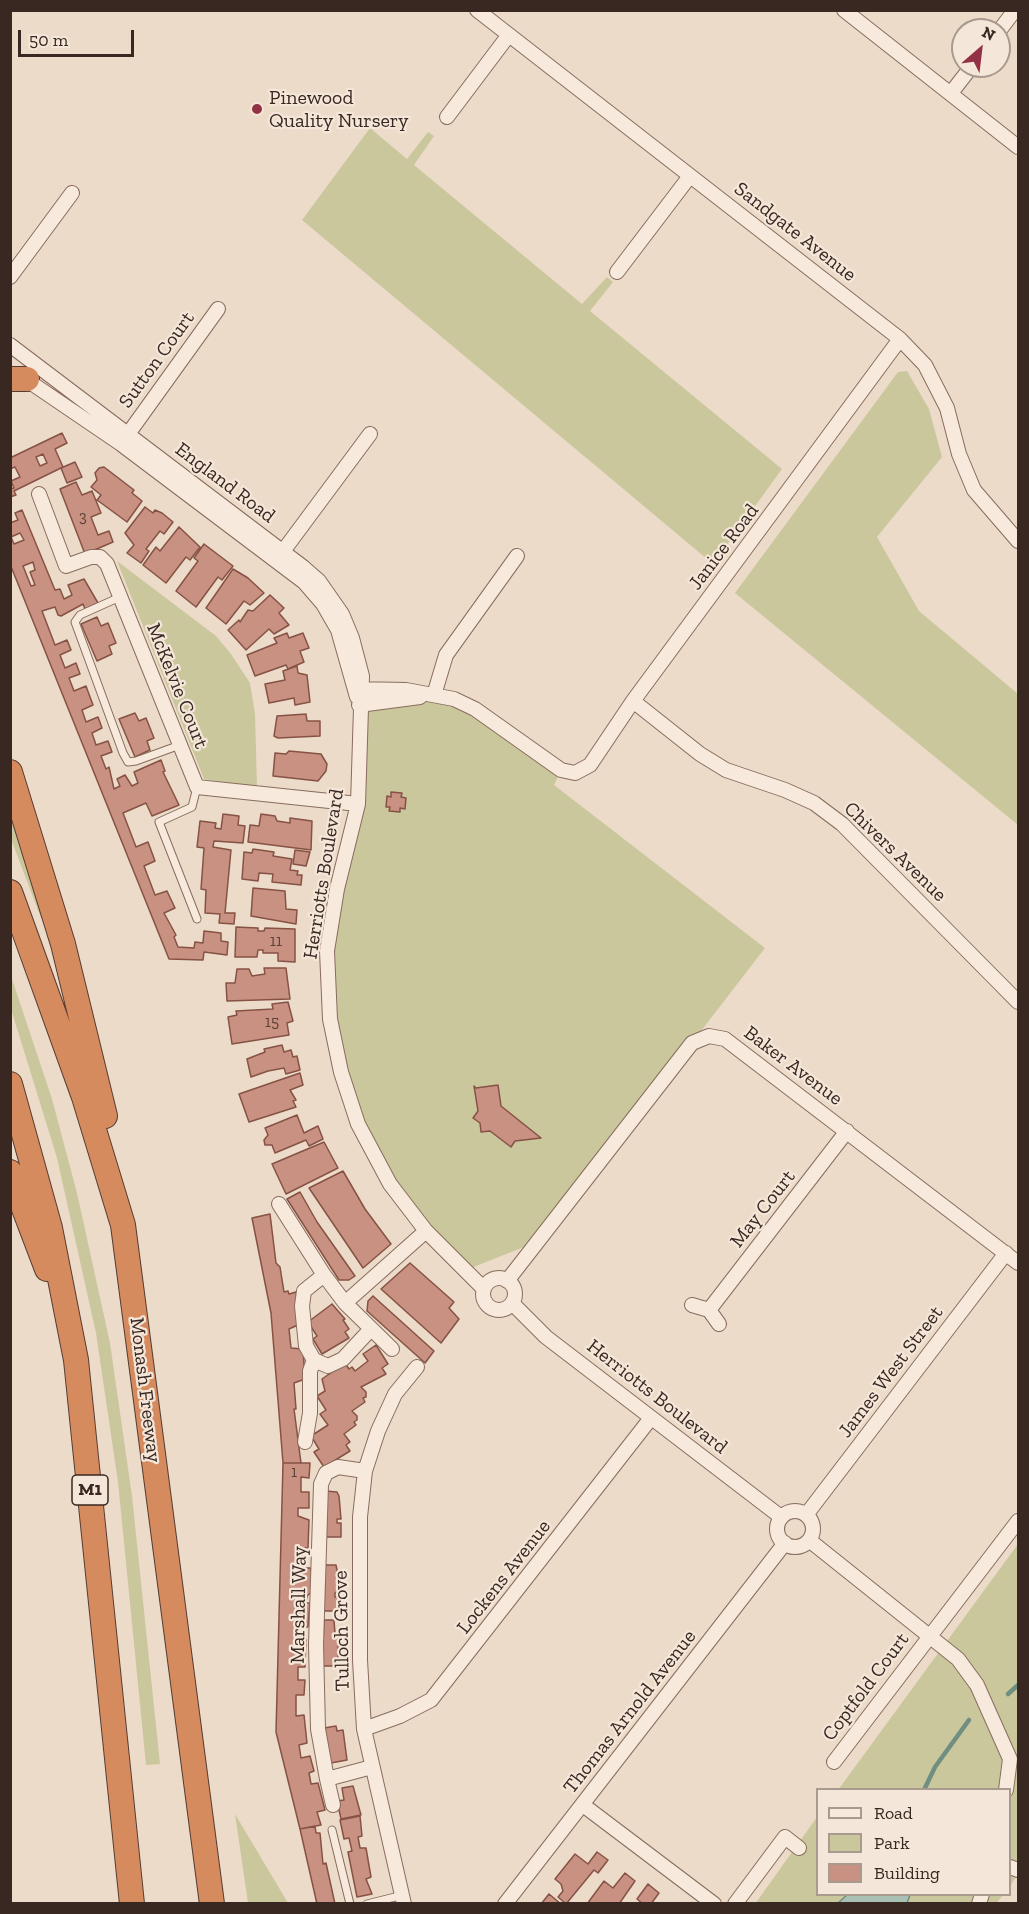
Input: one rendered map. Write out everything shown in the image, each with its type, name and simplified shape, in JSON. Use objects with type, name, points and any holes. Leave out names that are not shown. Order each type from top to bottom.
[{"type":"highway","points":[[10,772],[63,944],[116,1159],[123,1224]]},
{"type":"highway","name":"Monash Freeway","points":[[10,892],[84,1097],[123,1224],[212,1904]]},
{"type":"highway","name":"M1","points":[[10,1084],[50,1228],[76,1360],[132,1904]]},
{"type":"highway","points":[[10,1172],[76,1360]]},
{"type":"street","name":"Sandgate Avenue","points":[[477,10],[900,339],[925,365],[947,408],[959,454],[974,490],[1018,541]]},
{"type":"street","points":[[844,10],[1018,147]]},
{"type":"street","points":[[447,117],[508,36]]},
{"type":"street","points":[[951,93],[963,78]]},
{"type":"street","points":[[617,272],[690,176]]},
{"type":"street","points":[[10,277],[72,193]]},
{"type":"street","name":"Sutton Court","points":[[125,439],[218,309]]},
{"type":"street","name":"Janice Road","points":[[434,695],[454,699],[475,709],[561,770],[575,773],[590,765],[633,701],[900,339]]},
{"type":"street","name":"England Road","points":[[10,345],[21,373],[125,439],[280,556],[315,577],[343,629],[358,689],[359,705]]},
{"type":"street","points":[[280,556],[370,434]]},
{"type":"street","name":"McKelvie Court","points":[[39,494],[66,566],[91,557],[100,557],[107,564],[197,786]]},
{"type":"street","points":[[434,695],[438,674],[446,655],[517,556]]},
{"type":"street","points":[[358,689],[397,689],[434,695]]},
{"type":"street","points":[[359,705],[434,695]]},
{"type":"street","name":"Chivers Avenue","points":[[633,701],[700,754],[726,770],[784,790],[814,804],[842,824],[1018,1002]]},
{"type":"street","name":"Herriotts Boulevard","points":[[359,705],[358,804],[337,890],[327,951],[330,1019],[341,1072],[358,1124],[390,1184],[426,1231],[484,1288]]},
{"type":"street","points":[[197,786],[358,804]]},
{"type":"street","name":"Baker Avenue","points":[[507,1281],[692,1043],[702,1037],[725,1039],[1018,1263]]},
{"type":"street","name":"May Court","points":[[709,1310],[847,1131]]},
{"type":"street","points":[[279,1204],[324,1275],[345,1303],[370,1330],[392,1349]]},
{"type":"street","points":[[345,1303],[426,1231]]},
{"type":"street","name":"James West Street","points":[[806,1515],[1006,1253]]},
{"type":"street","points":[[324,1275],[304,1292],[302,1306],[306,1346],[314,1360],[328,1366],[343,1359],[370,1330]]},
{"type":"street","points":[[494,1279],[507,1281],[514,1289],[512,1303],[504,1309],[494,1309],[484,1299],[484,1288],[494,1279]]},
{"type":"street","name":"Herriotts Boulevard","points":[[512,1303],[546,1337],[781,1517]]},
{"type":"street","points":[[693,1305],[709,1310],[719,1324]]},
{"type":"street","points":[[305,1442],[310,1413],[310,1371],[314,1360]]},
{"type":"street","name":"Tulloch Grove","points":[[404,1899],[364,1729],[360,1660],[360,1529],[365,1471],[378,1431],[395,1394],[417,1368]]},
{"type":"street","name":"Lockens Avenue","points":[[364,1729],[400,1716],[431,1700],[651,1418]]},
{"type":"street","name":"Marshall Way","points":[[333,1805],[318,1729],[316,1645],[321,1484],[326,1473],[338,1467],[365,1471]]},
{"type":"street","points":[[793,1511],[806,1515],[813,1527],[809,1540],[798,1546],[785,1543],[777,1528],[781,1517],[793,1511]]},
{"type":"street","name":"Coptfold Court","points":[[834,1762],[1018,1521]]},
{"type":"street","points":[[809,1540],[930,1634],[958,1659],[976,1684],[1014,1758],[1006,1788]]},
{"type":"street","name":"Thomas Arnold Avenue","points":[[505,1904],[785,1543]]},
{"type":"street","points":[[327,1779],[372,1767]]},
{"type":"street","points":[[584,1805],[714,1904]]},
{"type":"street","points":[[735,1904],[785,1837],[799,1848]]},
{"type":"lane","points":[[120,597],[80,615],[75,622],[123,753],[128,762],[136,761],[180,745]]},
{"type":"lane","points":[[197,786],[192,807],[159,822],[197,919]]},
{"type":"lane","points":[[332,1830],[350,1904]]},
{"type":"lane","points":[[367,1904],[404,1899]]},
{"type":"green space","points":[[370,128],[407,159],[428,132],[434,136],[414,165],[582,304],[607,277],[613,282],[590,311],[782,469],[713,564],[302,220]]},
{"type":"green space","points":[[907,371],[929,409],[942,457],[877,537],[919,611],[1018,694],[1018,825],[735,593],[898,372]]},
{"type":"green space","points":[[117,561],[216,636],[250,683],[255,714],[257,787],[204,779]]},
{"type":"green space","points":[[454,699],[561,770],[554,785],[765,948],[539,1241],[466,1270],[390,1184],[341,1072],[327,951],[358,804],[359,705],[392,700]]},
{"type":"green space","points":[[10,802],[48,916],[41,918],[11,839]]},
{"type":"green space","points":[[11,976],[52,1099],[77,1193],[110,1343],[132,1496],[160,1764],[146,1765],[118,1482],[96,1333],[57,1158],[11,1009]]},
{"type":"green space","points":[[1018,1544],[1018,1874],[1011,1884],[1011,1788],[839,1788]]},
{"type":"green space","points":[[235,1814],[288,1903],[248,1903]]},
{"type":"green space","points":[[816,1818],[816,1896],[1002,1896],[996,1904],[755,1904]]},
{"type":"shaded area","points":[[846,1896],[910,1896],[907,1903],[838,1903]]},
{"type":"building","points":[[62,433],[67,443],[55,449],[63,467],[14,491],[16,495],[10,497],[10,489],[14,488],[11,481],[20,477],[15,467],[10,469],[10,458]],"holes":[[[43,454],[47,463],[40,466],[36,457]]]},
{"type":"building","points":[[75,462],[82,477],[67,483],[61,468]]},
{"type":"building","points":[[104,467],[134,490],[132,493],[142,501],[127,522],[97,500],[101,495],[91,487],[97,480],[95,473],[99,468]]},
{"type":"building","points":[[76,482],[82,495],[92,491],[101,513],[91,517],[98,535],[109,531],[113,542],[85,554],[60,489]]},
{"type":"building","points":[[145,507],[153,513],[155,510],[162,513],[173,522],[164,534],[160,531],[146,549],[149,551],[141,563],[127,553],[134,545],[125,533]]},
{"type":"building","points":[[22,510],[55,590],[60,589],[64,599],[72,595],[68,585],[84,579],[98,603],[85,609],[83,604],[61,616],[58,615],[55,607],[42,611],[55,645],[67,640],[71,650],[60,655],[65,668],[76,663],[80,674],[69,678],[74,691],[86,686],[93,705],[82,710],[86,722],[98,717],[102,728],[92,733],[96,745],[108,741],[112,752],[101,756],[106,769],[109,767],[114,789],[120,786],[117,779],[125,775],[132,786],[138,783],[134,772],[161,760],[165,771],[163,772],[179,805],[152,816],[146,803],[123,813],[136,847],[148,842],[155,861],[144,866],[155,895],[167,891],[175,908],[164,913],[176,935],[174,937],[178,947],[194,948],[195,942],[203,943],[204,931],[221,933],[221,941],[228,942],[227,955],[204,952],[203,960],[169,959],[10,564],[10,523],[18,520],[15,513]],"holes":[[[20,533],[24,540],[14,544],[11,537]],[[33,562],[35,570],[30,572],[35,585],[31,586],[23,566]]]},
{"type":"building","points":[[179,527],[200,547],[190,560],[186,557],[166,583],[143,565],[156,547],[160,551]]},
{"type":"building","points":[[204,544],[233,566],[222,580],[218,577],[196,607],[176,591],[198,561],[194,558]]},
{"type":"building","points":[[233,569],[248,578],[264,593],[250,605],[244,601],[226,624],[206,608]]},
{"type":"building","points":[[270,595],[284,608],[279,613],[289,625],[274,634],[269,629],[246,650],[228,630],[239,620],[240,622],[248,610],[253,611]]},
{"type":"building","points":[[97,617],[101,626],[108,623],[116,643],[109,646],[112,654],[97,661],[81,624]]},
{"type":"building","points":[[287,633],[289,638],[303,633],[309,648],[300,651],[304,662],[288,669],[286,665],[255,676],[247,655],[277,643],[274,638]]},
{"type":"building","points":[[297,666],[298,673],[307,675],[310,702],[295,705],[294,698],[269,703],[265,684],[285,680],[283,671]]},
{"type":"building","points":[[135,713],[139,721],[146,718],[154,738],[147,741],[150,750],[135,757],[119,719]]},
{"type":"building","points":[[306,714],[307,721],[320,721],[320,736],[278,738],[274,736],[277,716]]},
{"type":"building","points":[[289,751],[321,754],[327,764],[326,771],[318,781],[273,776],[275,753],[286,754]]},
{"type":"building","points":[[391,792],[402,793],[401,797],[406,798],[405,809],[400,808],[400,812],[389,811],[390,807],[386,807],[387,796],[391,797]]},
{"type":"building","points":[[223,814],[239,816],[238,825],[245,826],[243,843],[214,841],[213,847],[231,850],[225,913],[235,913],[234,924],[219,923],[220,914],[205,913],[206,890],[201,889],[204,848],[197,847],[200,821],[216,823],[215,828],[221,829]]},
{"type":"building","points":[[261,814],[275,816],[277,821],[290,823],[290,818],[312,821],[311,850],[248,842],[250,825],[259,826]]},
{"type":"building","points":[[253,849],[274,852],[273,856],[292,859],[290,870],[298,871],[297,875],[302,875],[301,885],[272,882],[273,874],[259,873],[258,881],[242,879],[244,852],[252,853]]},
{"type":"building","points":[[295,850],[310,852],[306,866],[293,864]]},
{"type":"building","points":[[253,888],[285,891],[286,909],[297,910],[296,924],[251,916]]},
{"type":"building","points":[[236,927],[258,928],[258,931],[264,931],[265,928],[295,929],[295,962],[278,961],[278,953],[263,953],[263,950],[258,950],[257,957],[235,957]]},
{"type":"building","points":[[264,968],[286,968],[290,999],[227,1001],[226,983],[235,983],[237,969],[249,969],[252,976],[265,974]]},
{"type":"building","points":[[288,1002],[293,1021],[287,1023],[289,1035],[232,1044],[228,1017],[237,1015],[236,1011],[273,1009],[272,1004]]},
{"type":"building","points":[[282,1045],[284,1052],[291,1050],[293,1057],[297,1056],[300,1070],[286,1074],[284,1068],[251,1077],[247,1059],[265,1052],[264,1049]]},
{"type":"building","points":[[300,1073],[303,1085],[290,1090],[296,1100],[293,1101],[296,1107],[249,1122],[239,1094]]},
{"type":"building","points":[[498,1085],[501,1106],[541,1138],[515,1141],[511,1147],[490,1131],[481,1132],[480,1123],[473,1118],[478,1111],[474,1086],[476,1088]]},
{"type":"building","points":[[297,1115],[304,1133],[318,1126],[323,1139],[309,1146],[306,1140],[275,1153],[272,1145],[265,1145],[264,1140],[268,1135],[265,1128]]},
{"type":"building","points":[[324,1142],[338,1168],[286,1194],[272,1164]]},
{"type":"building","points":[[343,1171],[365,1209],[391,1244],[363,1268],[309,1188]]},
{"type":"building","points":[[300,1192],[317,1222],[355,1276],[349,1280],[339,1280],[287,1199]]},
{"type":"building","points":[[270,1214],[276,1263],[280,1267],[284,1292],[288,1291],[289,1294],[296,1292],[299,1309],[300,1324],[289,1329],[291,1348],[303,1349],[305,1379],[294,1383],[296,1409],[294,1409],[301,1463],[283,1463],[271,1313],[252,1218]]},
{"type":"building","points":[[410,1263],[454,1302],[449,1308],[459,1319],[441,1343],[381,1289]]},
{"type":"building","points":[[373,1296],[434,1351],[425,1363],[367,1311],[368,1301]]},
{"type":"building","points":[[332,1304],[345,1319],[343,1320],[349,1329],[345,1332],[349,1338],[322,1354],[313,1339],[317,1336],[308,1322]]},
{"type":"building","points":[[376,1345],[388,1364],[382,1368],[386,1374],[361,1387],[366,1392],[366,1397],[363,1398],[365,1402],[352,1411],[357,1416],[354,1422],[356,1425],[344,1434],[350,1442],[346,1445],[350,1451],[324,1467],[314,1452],[319,1449],[311,1436],[328,1425],[320,1414],[326,1410],[317,1396],[325,1391],[322,1379],[345,1363],[349,1369],[352,1367],[355,1371],[368,1361],[363,1354]]},
{"type":"building","points":[[283,1463],[310,1463],[309,1478],[301,1477],[301,1492],[309,1492],[309,1508],[298,1508],[298,1516],[309,1520],[308,1548],[301,1548],[301,1555],[306,1555],[306,1561],[299,1561],[299,1568],[310,1568],[313,1573],[313,1591],[307,1596],[306,1603],[310,1603],[308,1627],[299,1627],[299,1638],[306,1639],[305,1667],[298,1667],[298,1680],[305,1680],[304,1695],[296,1695],[296,1716],[304,1715],[307,1743],[299,1745],[301,1758],[310,1756],[314,1771],[309,1773],[311,1784],[318,1783],[325,1810],[317,1812],[321,1825],[300,1829],[276,1732]]},
{"type":"building","points":[[326,1491],[337,1492],[339,1496],[341,1519],[337,1519],[337,1523],[341,1523],[341,1537],[325,1537]]},
{"type":"building","points":[[325,1565],[336,1565],[339,1593],[335,1593],[335,1597],[339,1597],[339,1611],[324,1611]]},
{"type":"building","points":[[324,1620],[334,1620],[335,1634],[338,1634],[338,1666],[322,1666]]},
{"type":"building","points":[[336,1726],[337,1731],[343,1730],[347,1760],[331,1763],[324,1728]]},
{"type":"building","points":[[353,1786],[361,1815],[341,1819],[337,1801],[344,1800],[342,1788]]},
{"type":"building","points":[[360,1816],[362,1836],[358,1837],[360,1848],[366,1848],[371,1877],[366,1879],[372,1894],[357,1897],[348,1852],[352,1851],[349,1838],[344,1839],[340,1820]]},
{"type":"building","points":[[315,1826],[316,1833],[320,1833],[323,1864],[326,1863],[335,1904],[317,1904],[300,1829]]},
{"type":"building","points":[[597,1852],[608,1860],[598,1873],[594,1870],[566,1904],[558,1897],[563,1891],[561,1884],[555,1879],[575,1854],[588,1864]]},
{"type":"building","points":[[625,1873],[635,1881],[619,1904],[587,1904],[604,1881],[613,1888]]},
{"type":"building","points":[[648,1884],[659,1893],[651,1904],[643,1904],[637,1899]]},
{"type":"building","points":[[549,1894],[561,1904],[541,1904]]},
{"type":"waterway","points":[[1008,1694],[1018,1685]]},
{"type":"waterway","points":[[925,1788],[935,1767],[969,1720]]},
{"type":"place","name":"Pinewood Quality Nursery","points":[[257,109]]}]
